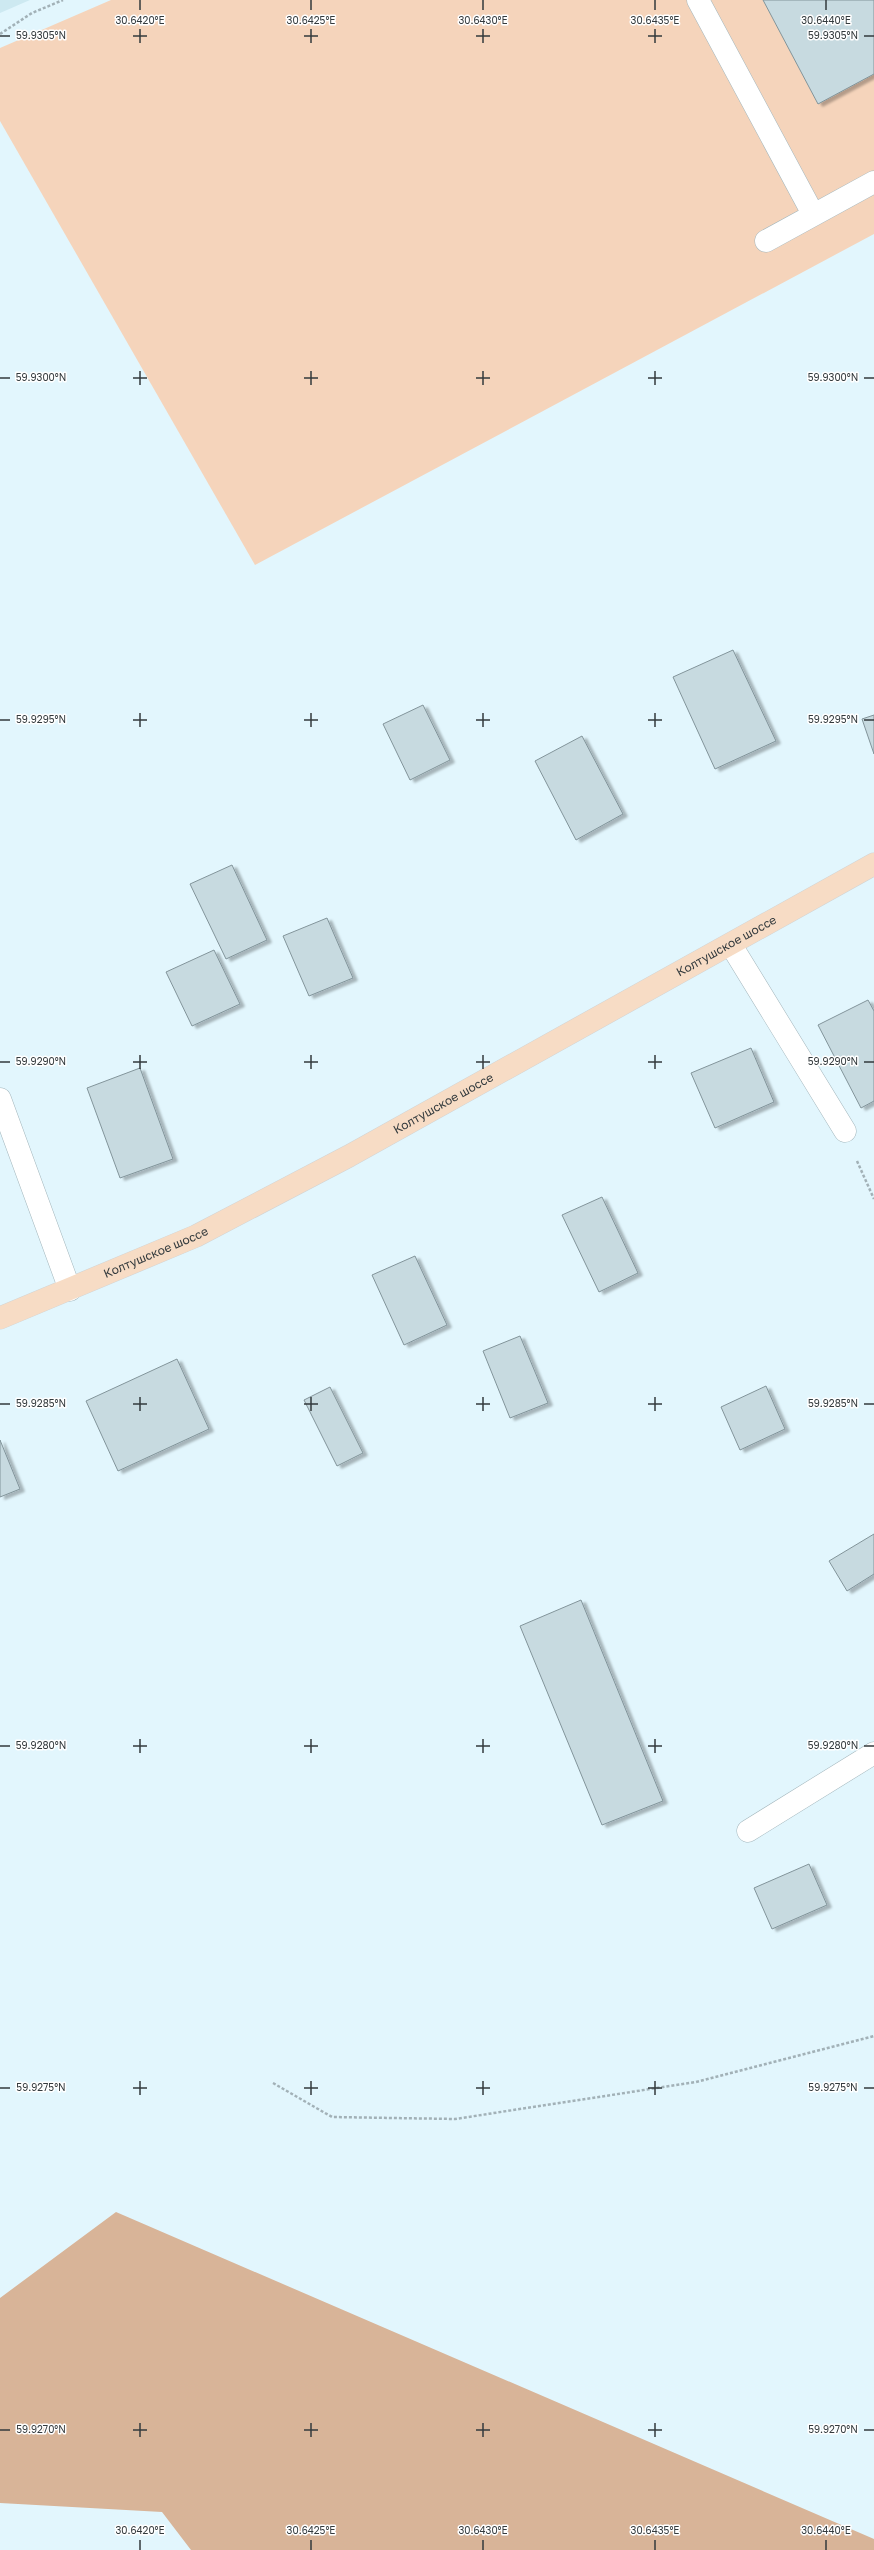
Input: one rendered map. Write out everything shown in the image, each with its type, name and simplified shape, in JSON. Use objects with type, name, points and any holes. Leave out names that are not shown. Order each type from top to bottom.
[{"type":"main road","name":"Колтушское шоссе","points":[[0,1318],[196,1236],[349,1156],[731,945],[874,864]]},
{"type":"lane","points":[[698,0],[813,214]]},
{"type":"lane","points":[[766,241],[874,182]]},
{"type":"lane","points":[[731,945],[844,1131]]},
{"type":"lane","points":[[0,1099],[70,1290]]},
{"type":"lane","points":[[748,1832],[874,1753]]},
{"type":"path","points":[[0,34],[32,13],[63,0]]},
{"type":"path","points":[[844,1131],[874,1199]]},
{"type":"path","points":[[273,2083],[332,2117],[455,2119],[696,2082],[874,2036]]},
{"type":"shaded area","points":[[0,0],[30,0],[0,13]]},
{"type":"shaded area","points":[[111,0],[874,0],[874,234],[255,565],[0,121],[0,48]]},
{"type":"shaded area","points":[[116,2212],[874,2539],[874,2550],[191,2550],[162,2512],[0,2503],[0,2298]]},
{"type":"building","points":[[763,0],[874,0],[874,74],[818,104]]},
{"type":"building","points":[[733,650],[776,741],[715,769],[673,677]]},
{"type":"building","points":[[423,705],[450,760],[410,780],[383,724]]},
{"type":"building","points":[[874,715],[874,754],[862,719]]},
{"type":"building","points":[[582,736],[623,814],[576,840],[535,761]]},
{"type":"building","points":[[232,865],[267,940],[226,959],[190,884]]},
{"type":"building","points":[[327,918],[353,978],[309,996],[283,936]]},
{"type":"building","points":[[214,950],[240,1004],[192,1026],[166,972]]},
{"type":"building","points":[[868,1000],[874,1011],[874,1101],[861,1108],[818,1025]]},
{"type":"building","points":[[751,1048],[774,1102],[715,1128],[691,1073]]},
{"type":"building","points":[[140,1068],[173,1159],[120,1178],[87,1088]]},
{"type":"building","points":[[602,1197],[638,1273],[599,1292],[562,1215]]},
{"type":"building","points":[[415,1256],[447,1325],[404,1345],[372,1275]]},
{"type":"building","points":[[520,1336],[548,1403],[510,1418],[483,1351]]},
{"type":"building","points":[[177,1359],[209,1429],[118,1471],[86,1401]]},
{"type":"building","points":[[766,1386],[785,1429],[740,1450],[721,1407]]},
{"type":"building","points":[[330,1387],[363,1453],[337,1466],[304,1400]]},
{"type":"building","points":[[0,1440],[20,1489],[0,1497]]},
{"type":"building","points":[[874,1534],[874,1574],[847,1591],[829,1561]]},
{"type":"building","points":[[581,1600],[663,1801],[602,1825],[520,1626]]},
{"type":"building","points":[[809,1864],[827,1905],[772,1929],[754,1888]]}]
